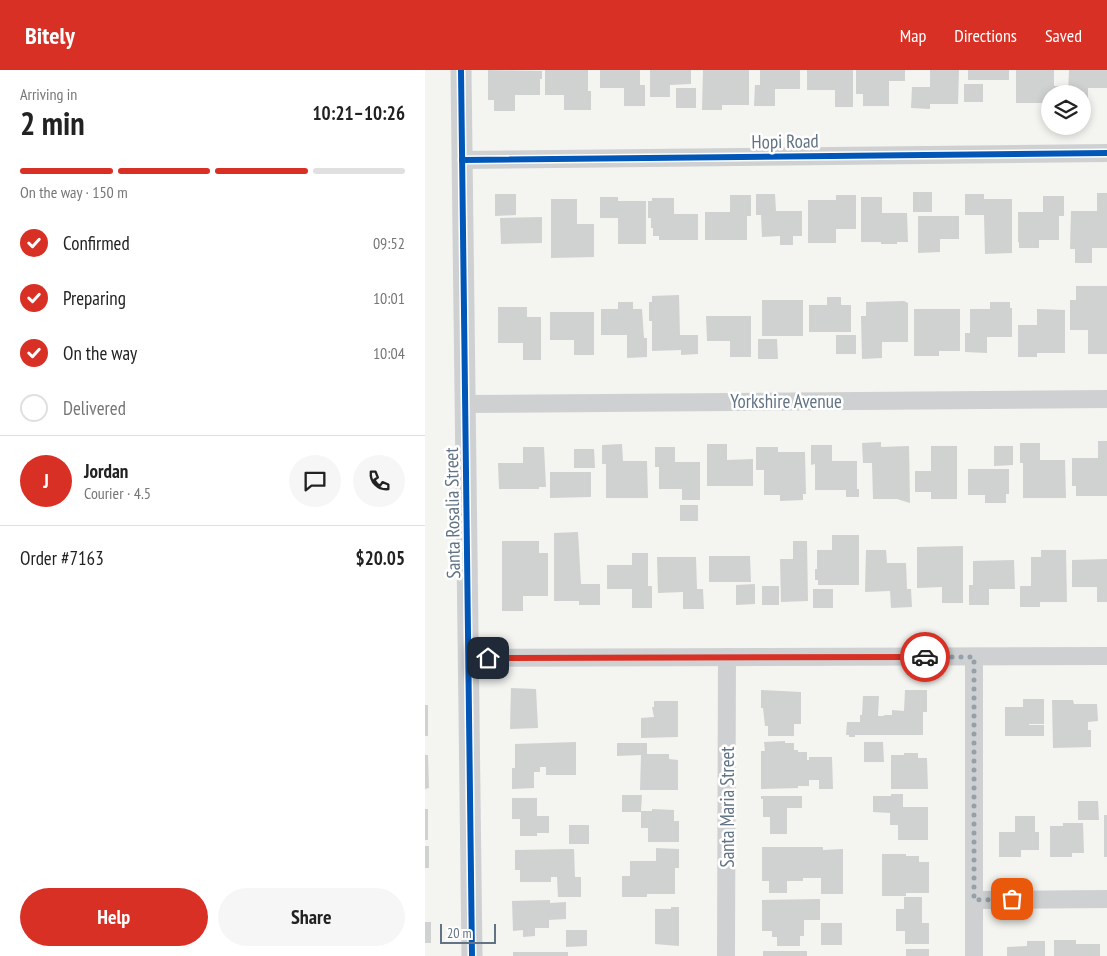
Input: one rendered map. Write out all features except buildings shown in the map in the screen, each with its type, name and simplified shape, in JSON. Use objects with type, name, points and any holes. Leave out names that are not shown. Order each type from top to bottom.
[{"type":"street","name":"Santa Rosalia Street","points":[[461,70],[472,956]]},
{"type":"street","name":"Hopi Road","points":[[463,160],[1107,153]]},
{"type":"street","name":"Yorkshire Avenue","points":[[465,404],[1107,399]]},
{"type":"street","points":[[468,658],[1107,656]]},
{"type":"street","name":"Santa Maria Street","points":[[727,657],[727,956]]},
{"type":"street","points":[[974,657],[974,956]]},
{"type":"street","points":[[974,900],[1107,898]]},
{"type":"cycle path","points":[[461,70],[472,956]]},
{"type":"cycle path","points":[[462,160],[1107,153]]},
{"type":"way so far","points":[[925,657],[974,657],[974,900],[1012,899]]},
{"type":"route","points":[[488,658],[925,657]]}]
